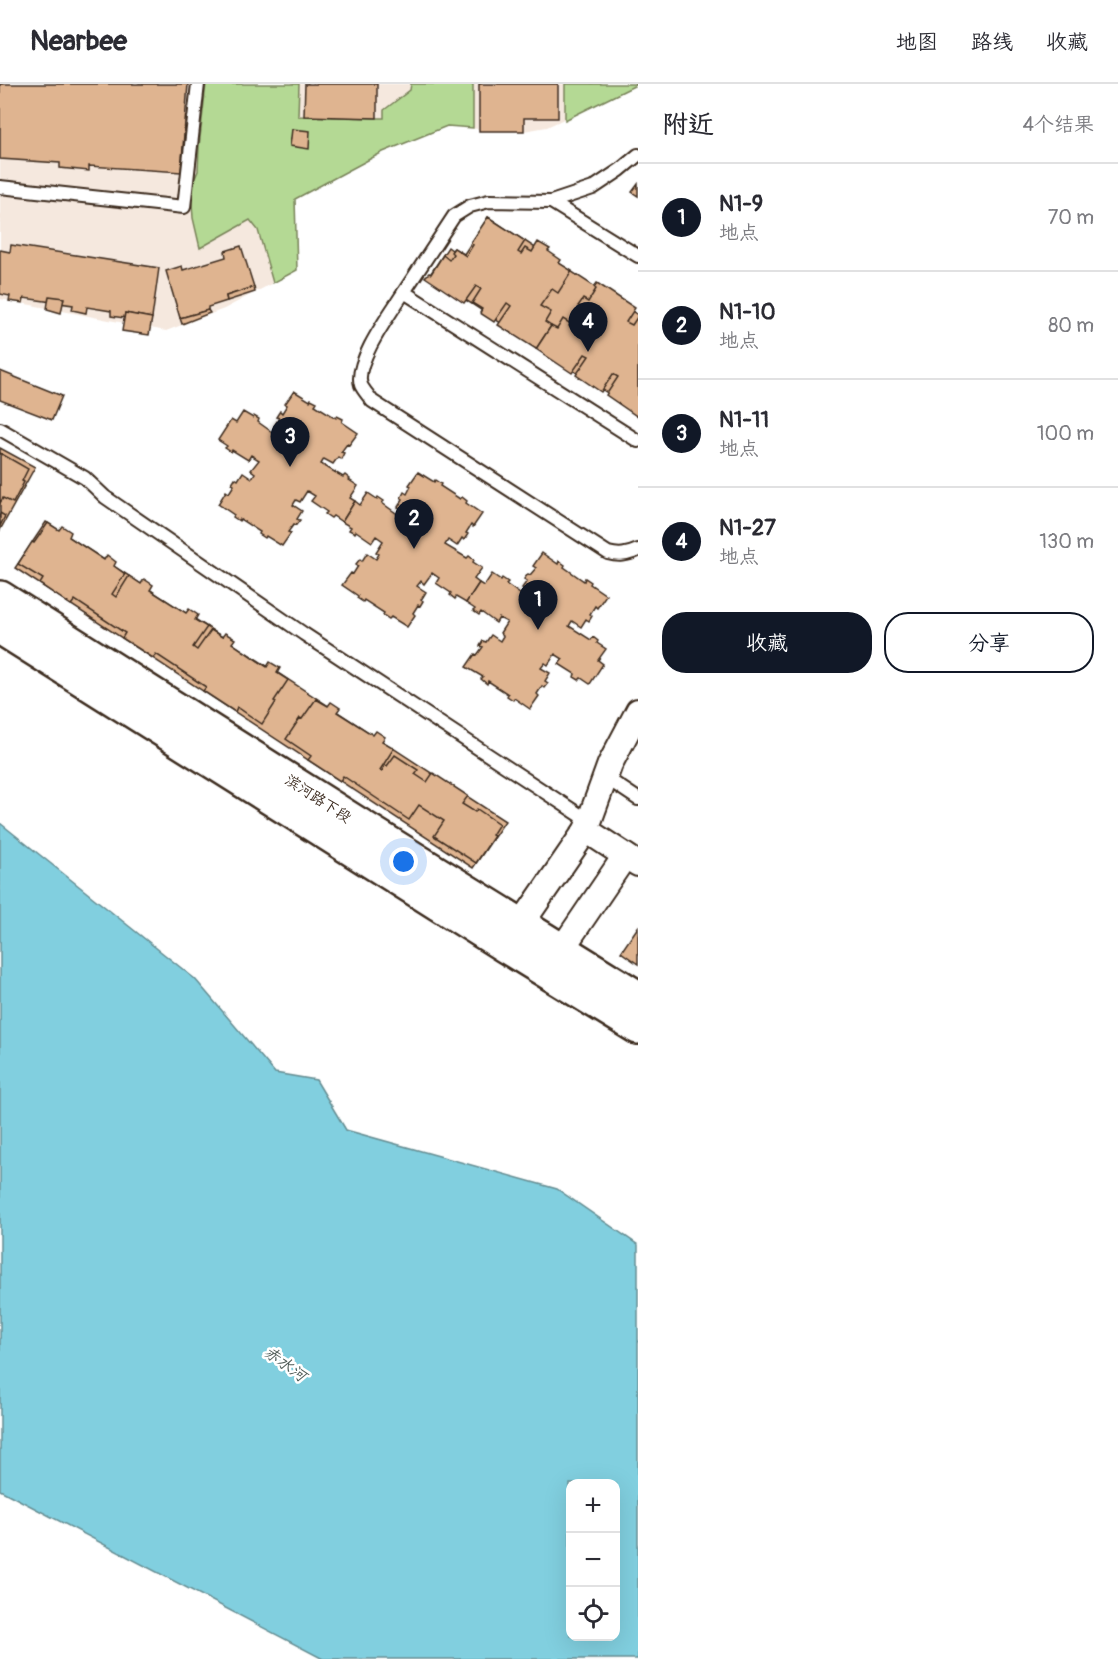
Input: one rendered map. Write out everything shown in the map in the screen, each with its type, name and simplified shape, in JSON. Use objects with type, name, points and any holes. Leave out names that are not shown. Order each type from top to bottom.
[{"type":"street","name":"滨河路下段","points":[[0,598],[554,962],[638,1027]]},
{"type":"street","name":"滨河路下段","points":[[0,627],[513,936]]},
{"type":"street","points":[[513,936],[587,825],[610,764],[638,711]]},
{"type":"street","points":[[554,962],[632,860],[587,825]]},
{"type":"street","name":"滨河路下段","points":[[554,962],[638,998]]},
{"type":"lane","points":[[0,187],[184,207],[198,84]]},
{"type":"lane","points":[[638,155],[594,188],[551,202],[489,201],[470,206],[454,216],[366,354],[360,373],[361,385],[372,401],[608,553],[618,555],[638,550]]},
{"type":"lane","points":[[551,202],[638,256]]},
{"type":"lane","points":[[404,292],[638,441]]},
{"type":"lane","points":[[0,429],[85,478],[105,497],[587,825]]},
{"type":"lane","points":[[605,777],[638,799]]},
{"type":"shaded area","points":[[0,84],[638,84],[547,127],[524,131],[479,131],[478,129],[447,126],[383,152],[295,199],[297,270],[224,309],[166,331],[0,299]]},
{"type":"green space","points":[[206,84],[299,84],[298,116],[384,118],[384,110],[410,90],[411,84],[473,84],[473,128],[447,126],[383,152],[295,199],[297,270],[273,283],[258,230],[250,220],[200,248],[193,218],[191,187],[198,171]]},
{"type":"green space","points":[[565,84],[638,84],[565,120]]},
{"type":"water","name":"赤水河","points":[[0,823],[195,979],[275,1073],[316,1080],[346,1130],[557,1189],[638,1245],[638,1659],[323,1659],[0,1490]]},
{"type":"building","points":[[0,84],[188,84],[181,172],[89,166],[89,171],[60,168],[60,163],[0,159]]},
{"type":"building","points":[[305,84],[377,84],[377,118],[304,116]]},
{"type":"building","points":[[479,84],[558,84],[558,118],[524,118],[524,131],[479,131]]},
{"type":"building","points":[[292,129],[310,131],[309,149],[290,146]]},
{"type":"building","points":[[638,184],[638,196],[632,192]]},
{"type":"building","points":[[488,217],[638,315],[638,413],[429,276],[448,247],[464,254]]},
{"type":"building","points":[[488,217],[525,241],[518,252],[521,254],[525,248],[532,252],[538,242],[550,249],[548,251],[561,260],[559,263],[572,271],[558,293],[552,289],[540,306],[551,312],[545,322],[551,326],[536,349],[498,325],[511,306],[507,303],[494,322],[480,313],[482,309],[472,303],[481,289],[476,286],[464,303],[425,277],[431,274],[443,255],[449,260],[454,248],[466,256],[473,245],[470,244]]},
{"type":"building","points":[[11,245],[159,268],[152,318],[125,313],[124,318],[111,316],[111,311],[87,307],[86,313],[72,310],[73,305],[24,298],[23,303],[9,301],[10,296],[0,294],[0,250],[10,252]]},
{"type":"building","points":[[241,246],[254,287],[226,296],[227,301],[208,307],[208,310],[180,318],[166,271],[182,266],[183,270],[226,257],[225,251]]},
{"type":"building","points":[[597,283],[635,308],[626,322],[632,325],[638,316],[638,417],[606,395],[618,377],[613,374],[601,392],[576,375],[589,356],[585,354],[572,373],[536,349],[551,326],[557,329],[563,319],[571,324],[569,326],[572,328],[581,315],[577,313],[581,307],[578,306],[583,299],[588,302]]},
{"type":"building","points":[[254,287],[255,292],[227,301],[226,296]]},
{"type":"building","points":[[49,296],[64,298],[61,313],[47,309]]},
{"type":"building","points":[[208,310],[210,313],[182,324],[180,318]]},
{"type":"building","points":[[125,313],[152,318],[149,335],[122,331]]},
{"type":"building","points":[[0,371],[62,396],[52,420],[0,400]]},
{"type":"building","points":[[294,391],[310,401],[311,399],[317,402],[315,405],[336,418],[337,416],[343,419],[342,422],[358,433],[341,452],[344,453],[341,459],[338,457],[333,464],[324,459],[321,464],[343,477],[345,475],[358,486],[350,498],[355,501],[342,522],[325,514],[327,512],[311,501],[315,496],[307,491],[300,502],[296,500],[293,505],[302,511],[297,519],[300,520],[288,532],[291,533],[282,546],[266,536],[265,538],[240,519],[239,521],[218,504],[226,491],[229,493],[235,478],[238,480],[243,472],[252,478],[255,473],[251,470],[259,460],[251,455],[248,460],[232,450],[231,452],[218,440],[231,420],[236,423],[243,412],[259,419],[258,422],[279,437],[282,432],[274,426],[279,418],[276,417],[280,411],[282,413]]},
{"type":"building","points":[[0,448],[35,467],[0,530]]},
{"type":"building","points":[[0,453],[28,469],[13,503],[3,498],[0,503]]},
{"type":"building","points":[[418,472],[434,482],[435,480],[460,499],[462,497],[467,501],[466,503],[482,514],[473,527],[471,525],[464,540],[462,538],[457,546],[448,540],[445,545],[467,558],[469,556],[482,568],[474,579],[479,583],[466,603],[456,597],[455,599],[450,595],[451,593],[436,583],[439,578],[432,573],[424,584],[421,581],[417,586],[426,592],[407,627],[391,617],[389,619],[383,615],[384,613],[357,598],[358,596],[342,585],[351,573],[353,574],[358,566],[356,564],[360,559],[362,561],[367,553],[376,559],[379,554],[376,552],[383,541],[376,536],[372,542],[356,531],[355,533],[349,530],[351,527],[342,522],[355,501],[360,505],[368,493],[384,501],[382,503],[403,518],[407,513],[398,507],[404,492],[407,494],[411,486],[409,485]]},
{"type":"building","points":[[0,513],[5,516],[0,526]]},
{"type":"building","points":[[46,522],[505,821],[473,868],[15,568]]},
{"type":"building","points":[[48,523],[59,530],[62,526],[71,532],[69,537],[104,560],[107,555],[116,562],[114,566],[125,574],[112,594],[116,597],[129,576],[141,584],[144,579],[153,585],[150,590],[186,613],[189,609],[198,615],[195,620],[207,627],[193,647],[197,650],[211,630],[222,637],[225,633],[235,639],[232,643],[267,667],[270,662],[280,668],[277,673],[288,680],[262,724],[237,707],[235,712],[203,691],[206,687],[156,654],[153,658],[122,638],[125,633],[75,600],[71,605],[40,584],[43,579],[18,564]]},
{"type":"building","points":[[542,553],[558,564],[559,561],[565,565],[564,567],[584,581],[585,578],[606,595],[597,608],[595,606],[589,621],[586,619],[581,627],[572,621],[569,626],[591,640],[593,637],[606,649],[598,660],[603,664],[590,684],[581,678],[579,680],[574,677],[575,674],[559,664],[563,659],[555,654],[548,665],[545,663],[541,668],[550,673],[545,681],[548,683],[544,688],[542,686],[537,694],[539,696],[530,709],[507,696],[508,694],[488,681],[487,684],[481,679],[483,677],[466,667],[483,647],[480,646],[483,641],[486,642],[491,635],[500,641],[503,636],[500,633],[507,622],[499,618],[496,623],[481,612],[479,615],[473,611],[475,609],[466,603],[479,583],[484,586],[492,574],[508,582],[506,584],[527,599],[531,594],[522,588],[527,581],[524,579],[536,568],[533,566]]},
{"type":"building","points":[[316,699],[328,706],[331,702],[340,708],[337,712],[373,735],[376,731],[385,737],[382,741],[394,748],[380,770],[382,771],[385,765],[387,766],[395,755],[418,770],[415,774],[427,782],[433,773],[468,796],[462,804],[475,812],[477,809],[499,824],[476,863],[434,836],[444,821],[419,805],[409,820],[343,776],[340,781],[308,760],[311,756],[286,739]]},
{"type":"building","points":[[638,927],[638,964],[621,952]]},
{"type":"place","name":"N1-27","points":[[588,352]]},
{"type":"place","name":"N1-11","points":[[290,467]]},
{"type":"place","name":"N1-10","points":[[414,549]]},
{"type":"place","name":"N1-9","points":[[538,630]]}]
